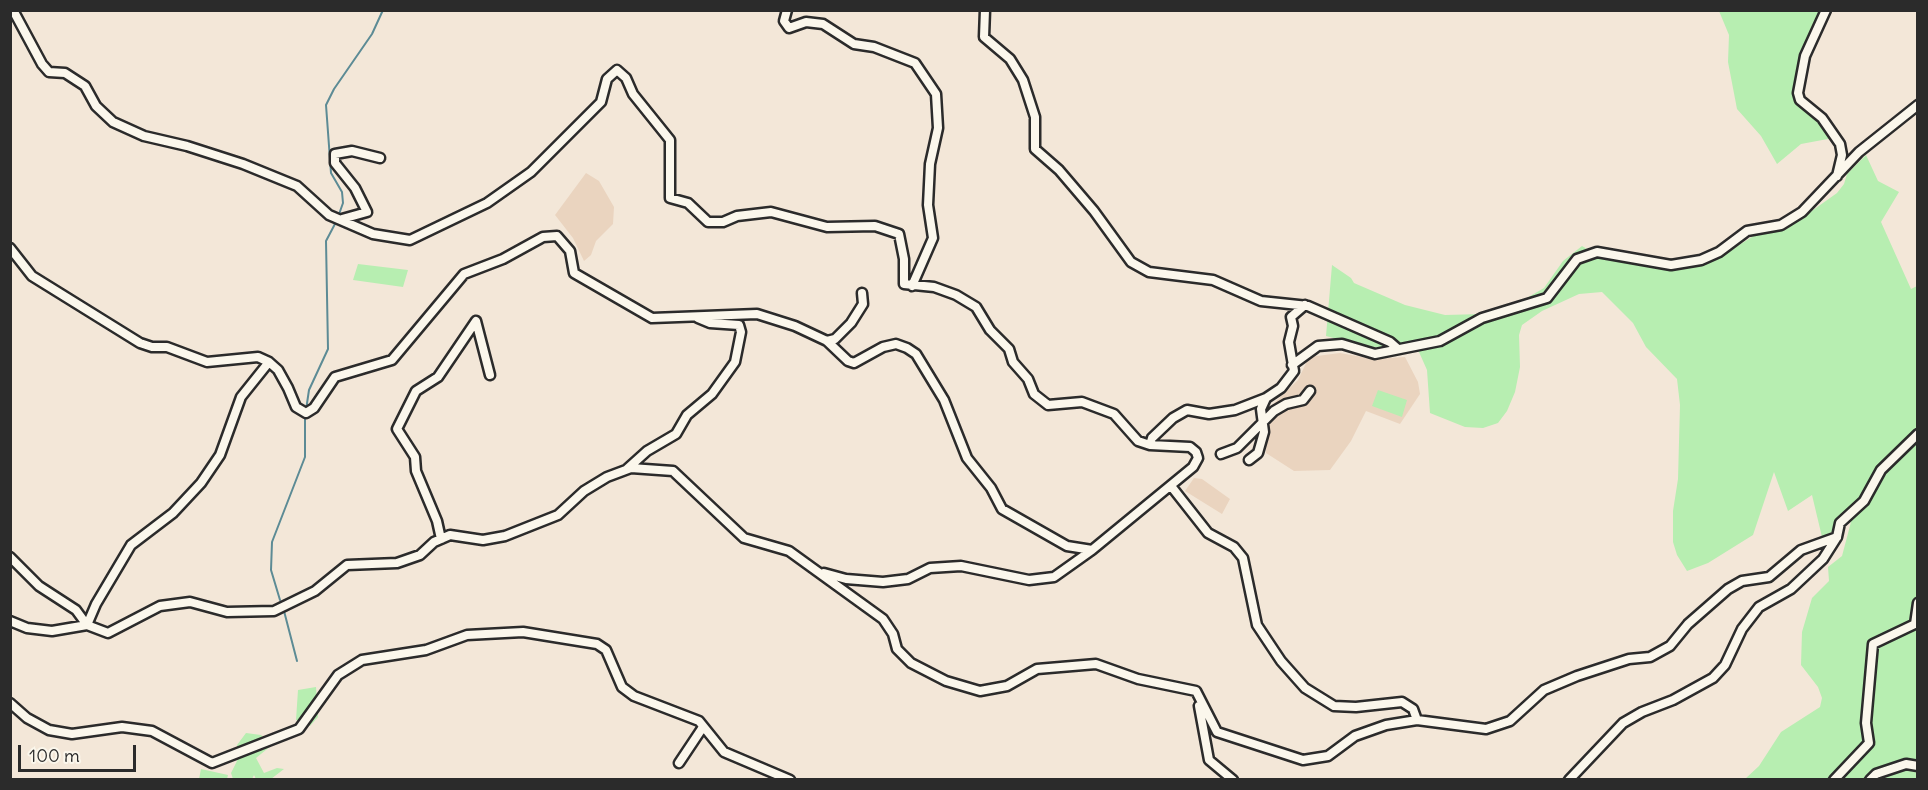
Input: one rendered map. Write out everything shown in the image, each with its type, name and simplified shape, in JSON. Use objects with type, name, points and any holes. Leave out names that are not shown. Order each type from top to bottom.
[{"type":"street","points":[[13,10],[42,64],[49,72],[66,73],[85,86],[96,106],[113,122],[144,136],[187,146],[243,164],[297,186],[329,215],[373,234],[410,240],[487,203],[531,172],[601,102],[608,79],[617,70],[626,78],[633,94],[670,140],[670,198],[688,203],[708,222],[723,222],[737,216],[771,212],[827,227],[875,226],[898,234],[904,259],[904,284],[934,287],[956,295],[975,308],[990,330],[1009,349],[1013,362],[1028,379],[1034,394],[1048,405],[1082,402],[1114,414],[1138,441],[1150,445],[1190,447],[1196,452],[1198,458],[1192,467],[1171,486],[1092,550],[1053,577],[1029,580],[961,566],[930,568],[908,579],[865,581],[846,579],[810,566]]},
{"type":"street","points":[[787,10],[784,21],[789,28],[806,22],[823,24],[854,44],[874,47],[915,63],[936,94],[938,128],[930,164],[928,205],[933,238],[912,286]]},
{"type":"street","points":[[985,10],[984,37],[1010,58],[1023,80],[1035,117],[1035,149],[1059,170],[1094,211],[1131,262],[1149,272],[1213,280],[1261,302],[1305,305],[1390,342],[1398,349]]},
{"type":"street","points":[[1826,10],[1805,56],[1798,93],[1800,100],[1822,118],[1840,144],[1842,155],[1837,176]]},
{"type":"street","points":[[1292,364],[1318,346],[1342,344],[1375,354],[1420,347],[1440,341],[1482,318],[1547,297],[1577,259],[1597,252],[1671,265],[1701,260],[1719,252],[1747,231],[1781,225],[1802,212],[1859,152],[1917,105]]},
{"type":"street","points":[[341,219],[367,212],[355,188],[335,163],[335,154],[352,151],[380,158]]},
{"type":"street","points":[[10,248],[32,276],[140,343],[152,347],[167,346],[207,362],[258,357],[269,362],[278,370],[299,411],[310,412],[334,377],[392,360],[464,274],[503,259],[543,237],[556,236],[570,251],[574,273],[652,318],[757,314],[795,326],[827,341],[848,362],[854,363],[883,347],[896,344],[916,354],[944,400],[967,458],[991,488],[1002,509],[1067,546],[1092,550]]},
{"type":"street","points":[[827,341],[835,339],[851,323],[863,304],[862,293]]},
{"type":"street","points":[[1150,445],[1159,432],[1187,410],[1209,414],[1235,410],[1266,398],[1290,379],[1294,371],[1291,317],[1305,305]]},
{"type":"street","points":[[10,621],[27,628],[52,631],[87,625],[108,633],[160,606],[190,602],[227,612],[274,611],[315,591],[347,565],[397,563],[420,555],[434,542],[450,535],[483,540],[505,536],[558,515],[584,491],[627,469],[647,451],[676,434],[687,415],[712,394],[735,362],[741,332],[739,325],[710,323],[695,317]]},
{"type":"street","points":[[441,539],[430,501],[416,471],[415,457],[397,429],[416,391],[438,377],[476,321],[490,375]]},
{"type":"street","points":[[87,625],[96,604],[131,545],[173,513],[201,483],[220,455],[241,397],[269,362]]},
{"type":"street","points":[[1221,454],[1237,448],[1263,420],[1286,404],[1303,400],[1310,391]]},
{"type":"street","points":[[1250,460],[1258,453],[1264,432],[1261,409],[1266,398]]},
{"type":"street","points":[[1569,780],[1623,723],[1713,678],[1725,665],[1742,629],[1759,608],[1791,589],[1823,559],[1838,537],[1840,523],[1864,501],[1881,470],[1917,434]]},
{"type":"street","points":[[627,469],[673,471],[744,538],[789,551],[883,619],[893,634],[897,649],[911,663],[946,681],[980,691],[1007,686],[1038,669],[1096,664],[1138,679],[1196,691]]},
{"type":"street","points":[[1171,486],[1208,533],[1234,547],[1243,558],[1257,625],[1281,661],[1305,688],[1334,706],[1356,707],[1402,702],[1413,709],[1417,720]]},
{"type":"street","points":[[1196,691],[1217,732],[1303,760],[1328,756],[1355,736],[1386,726],[1417,720],[1486,729],[1510,721],[1544,690],[1577,676],[1629,659],[1650,657],[1670,646],[1688,624],[1728,589],[1742,581],[1769,577],[1801,550],[1838,537]]},
{"type":"street","points":[[10,557],[39,586],[76,610],[87,625]]},
{"type":"street","points":[[1834,780],[1869,743],[1866,723],[1873,644],[1915,624],[1917,603]]},
{"type":"street","points":[[10,704],[27,718],[49,730],[72,734],[122,728],[152,731],[212,763],[299,729],[338,675],[362,660],[426,650],[467,635],[523,632],[597,644],[606,650],[622,687],[650,703],[699,721],[724,752],[744,762],[777,772],[790,780]]},
{"type":"street","points":[[1196,691],[1209,760],[1233,780]]},
{"type":"street","points":[[679,763],[704,727]]},
{"type":"street","points":[[1870,780],[1876,774],[1906,765],[1917,765]]},
{"type":"shaded area","points":[[586,173],[599,181],[614,207],[613,224],[596,241],[591,255],[584,261],[573,238],[555,215]]},
{"type":"shaded area","points":[[1340,353],[1373,359],[1405,357],[1418,382],[1420,394],[1400,424],[1366,411],[1351,441],[1330,470],[1294,471],[1266,453],[1268,409],[1298,380],[1309,357]]},
{"type":"shaded area","points":[[1194,478],[1202,479],[1230,499],[1222,514],[1185,491]]},
{"type":"green space","points":[[1719,11],[1821,11],[1802,52],[1794,96],[1833,138],[1801,144],[1777,164],[1761,136],[1737,109],[1728,62],[1729,35]]},
{"type":"green space","points":[[1866,155],[1878,181],[1899,192],[1881,222],[1911,289],[1917,286],[1917,779],[1745,779],[1759,766],[1781,732],[1820,707],[1822,698],[1818,687],[1801,665],[1802,632],[1812,598],[1829,581],[1828,567],[1842,556],[1851,522],[1822,537],[1812,495],[1788,511],[1774,472],[1753,535],[1708,563],[1687,571],[1677,555],[1673,542],[1680,405],[1677,379],[1646,347],[1633,323],[1602,292],[1579,294],[1542,311],[1522,325],[1519,335],[1520,367],[1515,392],[1507,411],[1498,423],[1483,428],[1465,427],[1430,413],[1427,370],[1419,352],[1401,347],[1367,347],[1326,336],[1332,265],[1351,278],[1354,283],[1405,305],[1445,315],[1482,314],[1525,299],[1544,288],[1563,261],[1582,246],[1599,256],[1683,269],[1728,252],[1755,235],[1785,230],[1837,193],[1844,184],[1847,174]]},
{"type":"green space","points":[[358,264],[408,270],[403,287],[353,280]]},
{"type":"green space","points":[[1378,390],[1407,400],[1402,417],[1372,406]]},
{"type":"green space","points":[[316,687],[318,717],[310,726],[296,720],[298,690]]},
{"type":"green space","points":[[246,733],[261,735],[272,745],[256,758],[264,773],[277,768],[284,769],[271,779],[256,779],[254,775],[252,779],[233,779],[231,773],[237,761],[237,745]]},
{"type":"green space","points":[[201,769],[228,775],[227,779],[199,779]]},
{"type":"waterway","points":[[338,217],[343,203],[342,192],[331,173],[326,105],[334,89],[372,34],[383,10]]},
{"type":"waterway","points":[[306,410],[309,390],[328,349],[326,241],[336,222]]},
{"type":"waterway","points":[[280,600],[271,570],[272,542],[305,457],[305,416]]},
{"type":"waterway","points":[[284,611],[297,661]]}]
